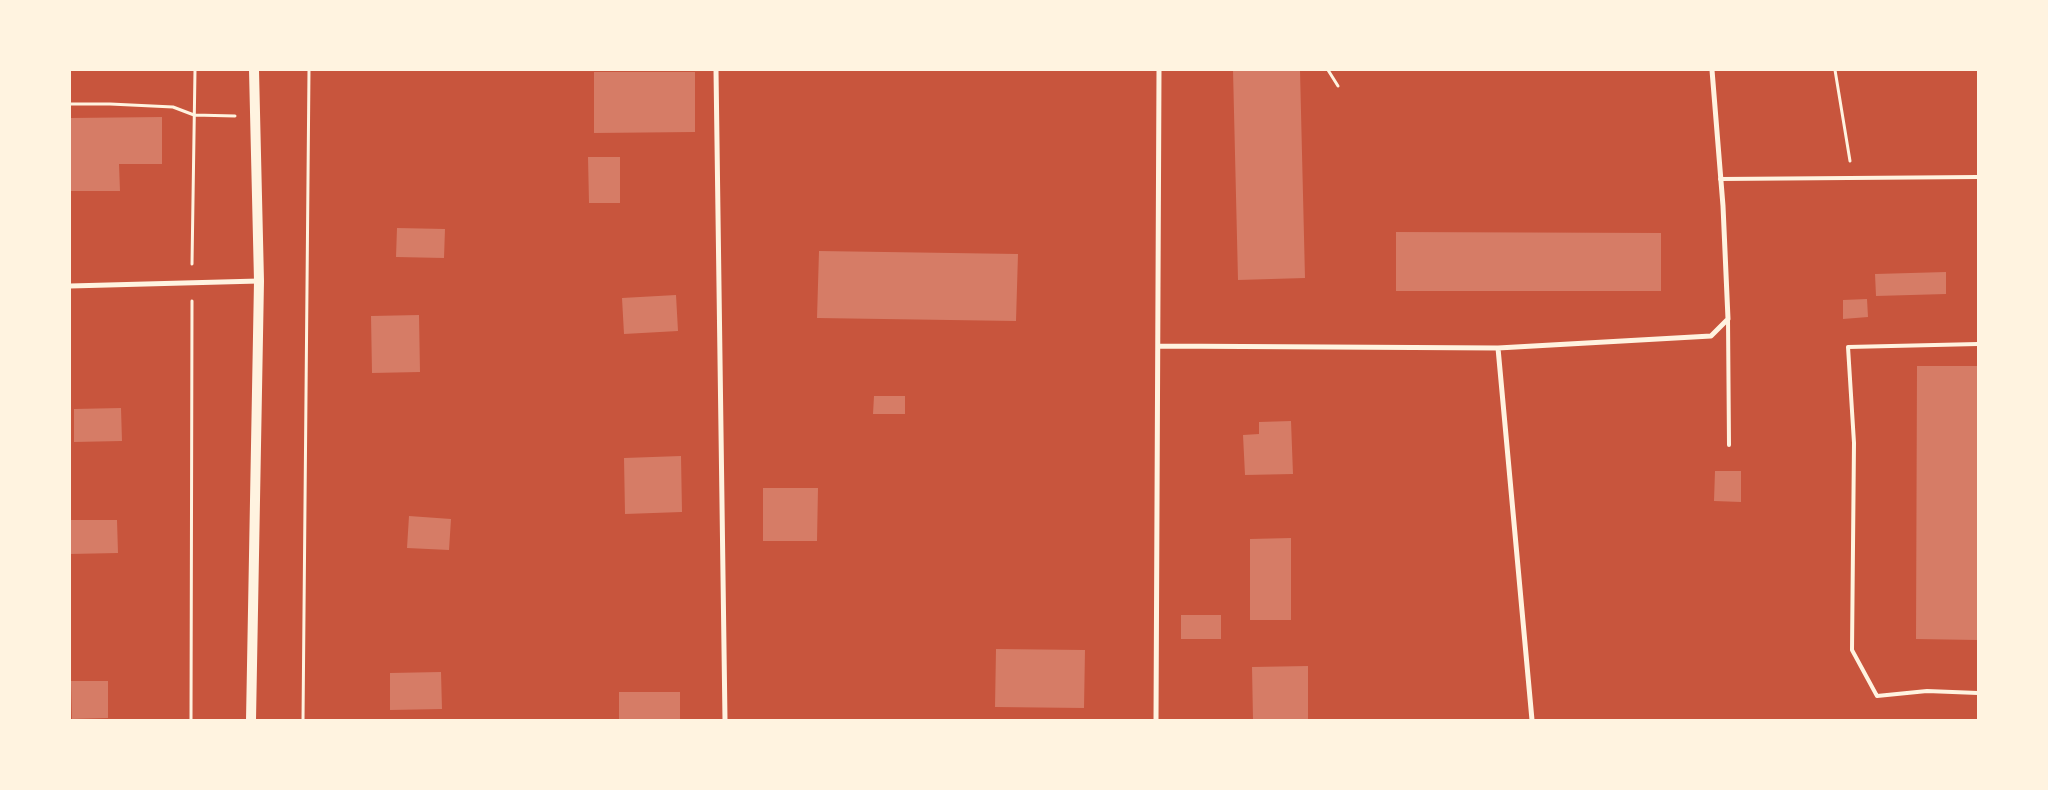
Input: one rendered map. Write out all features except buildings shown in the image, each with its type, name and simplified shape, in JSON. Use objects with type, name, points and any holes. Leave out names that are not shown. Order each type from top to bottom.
[{"type":"main road","points":[[251,720],[259,281],[254,70]]},
{"type":"street","points":[[716,70],[724,720]]},
{"type":"street","points":[[1156,720],[1160,70]]},
{"type":"street","points":[[1158,346],[1498,348],[1711,336],[1728,320],[1712,70]]},
{"type":"street","points":[[70,286],[259,281]]},
{"type":"street","points":[[1498,348],[1532,720]]},
{"type":"lane","points":[[1720,179],[1978,177]]},
{"type":"lane","points":[[1728,320],[1729,446]]},
{"type":"lane","points":[[1978,344],[1848,348],[1854,442],[1852,650],[1877,696],[1926,691],[1978,693]]},
{"type":"path","points":[[191,720],[192,284],[195,70]]},
{"type":"path","points":[[303,720],[309,70]]},
{"type":"path","points":[[1328,70],[1338,86]]},
{"type":"path","points":[[1835,70],[1852,178]]},
{"type":"path","points":[[70,104],[173,107],[194,115],[255,116]]}]
